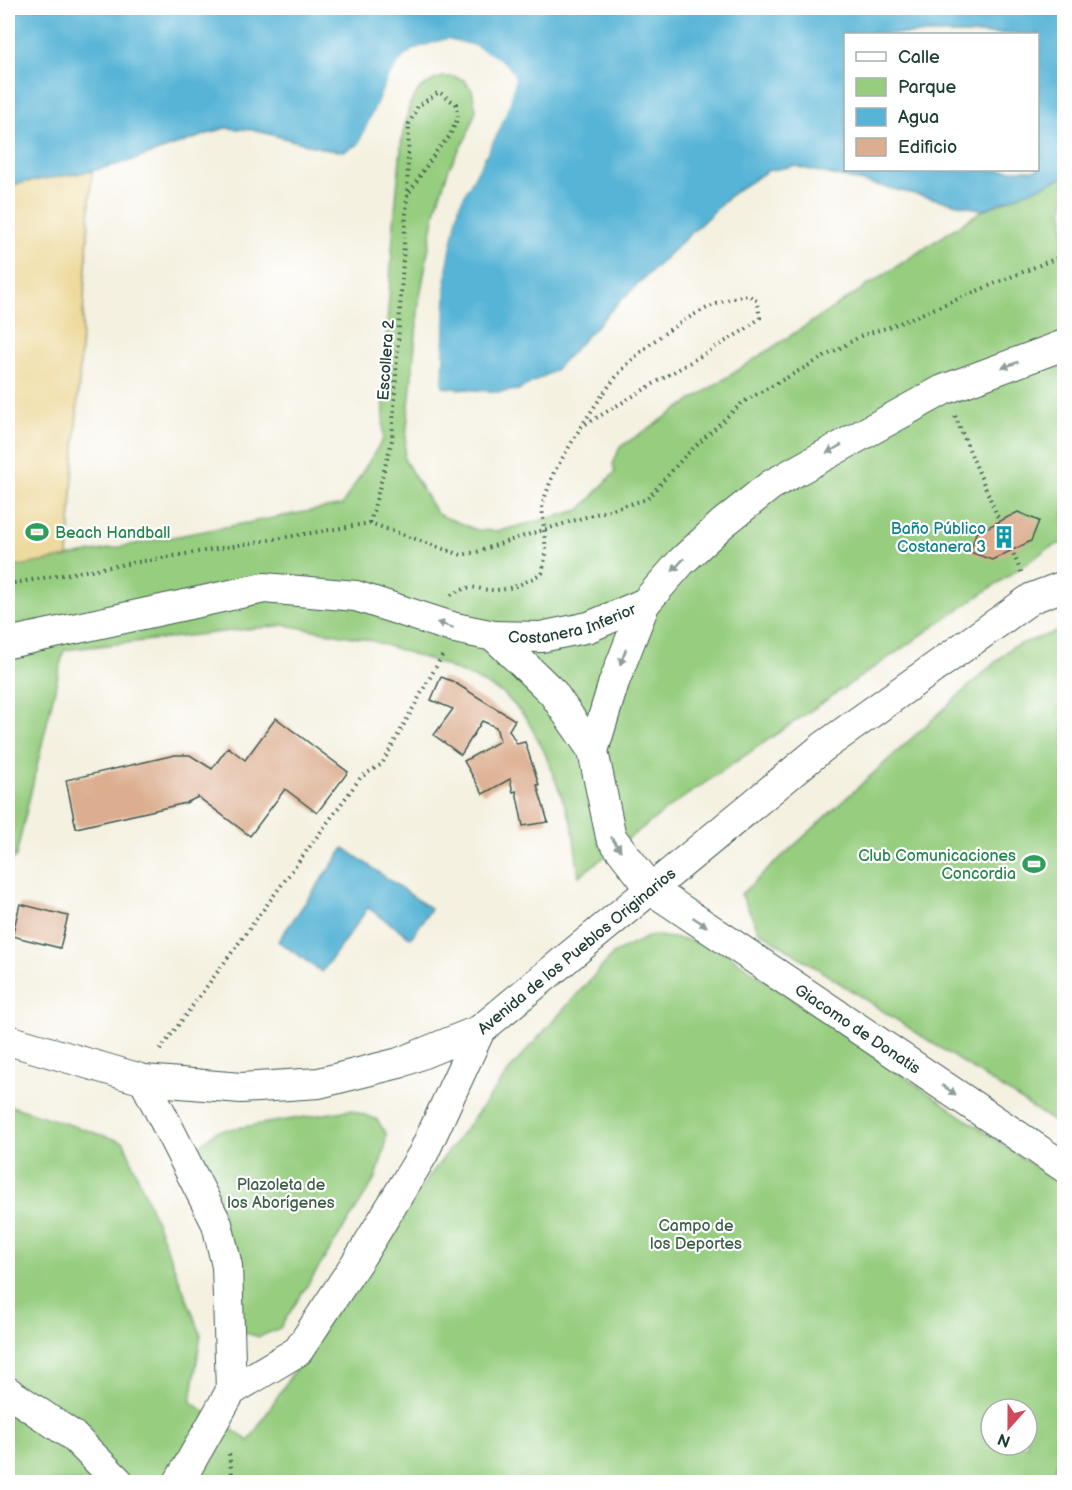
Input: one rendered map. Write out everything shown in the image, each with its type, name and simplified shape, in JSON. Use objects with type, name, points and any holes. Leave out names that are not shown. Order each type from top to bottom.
[{"type":"street","name":"Costanera Inferior","points":[[8,643],[264,588],[356,596],[455,628],[494,636],[541,637],[589,627],[645,603],[681,561],[722,524],[771,485],[944,390],[1065,345]]},
{"type":"street","name":"Avenida de los Pueblos Originarios","points":[[8,1040],[140,1079],[241,1088],[319,1083],[399,1063],[480,1030],[824,747],[1032,598],[1065,586]]},
{"type":"street","points":[[593,751],[614,682],[645,603]]},
{"type":"street","points":[[494,636],[553,693],[593,751]]},
{"type":"street","name":"Giacomo de Donatis","points":[[593,751],[611,837],[652,890],[1065,1167]]},
{"type":"street","points":[[179,1482],[231,1391],[298,1350],[364,1251],[423,1154],[480,1030]]},
{"type":"street","points":[[140,1079],[217,1224],[227,1266],[231,1391]]},
{"type":"street","points":[[8,1392],[73,1436],[119,1482]]},
{"type":"path","name":"Escollera 2","points":[[370,523],[392,440],[407,196],[409,124],[418,106],[439,92],[456,104],[458,118],[449,136],[437,150],[407,196]]},
{"type":"path","points":[[8,584],[370,523],[460,555],[477,552],[647,499],[685,456],[742,402],[853,341],[1065,255]]},
{"type":"path","points":[[140,1079],[361,777],[382,764],[439,663],[455,628],[451,595],[466,586],[497,590],[521,585],[542,573],[546,554],[542,505],[554,472],[581,427],[604,392],[637,355],[694,314],[730,297],[748,295],[757,301],[760,318],[746,330],[581,427]]},
{"type":"path","points":[[944,390],[1032,598]]},
{"type":"green space","points":[[443,77],[464,80],[472,90],[476,110],[467,136],[449,168],[436,208],[419,303],[404,459],[437,514],[477,530],[499,531],[580,510],[615,472],[613,464],[620,447],[983,210],[1064,177],[1064,542],[1049,548],[674,804],[579,876],[572,823],[544,751],[526,718],[504,694],[474,678],[439,663],[370,640],[285,625],[64,650],[16,856],[8,864],[8,568],[342,505],[383,439],[385,355],[402,137],[410,104],[419,89]]},
{"type":"green space","points":[[1064,629],[1064,1128],[759,931],[741,894],[1012,647]]},
{"type":"green space","name":"Campo de los Deportes","points":[[652,935],[713,944],[1064,1187],[1064,1441],[1051,1482],[8,1482],[8,1105],[124,1142],[201,1334],[191,1402],[249,1441],[360,1268],[513,1066],[614,953]]},
{"type":"green space","name":"Plazoleta de los Aborígenes","points":[[350,1110],[376,1119],[386,1133],[385,1147],[376,1178],[280,1328],[259,1337],[242,1332],[193,1166],[197,1148],[217,1131]]},
{"type":"sand","points":[[92,171],[68,557],[8,568],[8,185]]},
{"type":"water","points":[[8,8],[1064,8],[1064,177],[983,210],[794,166],[767,171],[733,193],[616,305],[554,371],[518,390],[499,392],[442,387],[446,270],[459,204],[499,130],[515,79],[508,66],[475,46],[447,39],[414,49],[404,57],[388,78],[359,144],[344,151],[328,150],[254,130],[225,128],[130,161],[92,171],[8,185]]},
{"type":"water","points":[[344,848],[431,909],[411,938],[368,908],[322,972],[278,941]]},
{"type":"pier","points":[[447,39],[475,46],[497,58],[508,66],[515,79],[510,101],[499,130],[459,204],[446,270],[442,390],[439,387],[443,270],[456,204],[496,129],[507,101],[511,74],[496,60],[474,49],[447,42],[416,51],[406,59],[391,80],[359,147],[359,144],[388,78],[404,57],[415,49]]},
{"type":"building","name":"Baño Público Costanera 3","points":[[1018,512],[1039,521],[1031,541],[992,560],[970,552],[976,533]]},
{"type":"building","points":[[441,677],[452,681],[515,720],[509,730],[517,744],[525,742],[548,822],[523,826],[516,791],[513,792],[510,779],[483,794],[464,761],[500,741],[496,727],[482,721],[461,755],[434,735],[453,709],[431,700]]},
{"type":"building","points":[[276,718],[348,772],[317,813],[285,789],[250,836],[198,797],[186,803],[76,828],[66,780],[175,755],[190,755],[212,769],[228,747],[245,760]]},
{"type":"building","points":[[20,904],[68,916],[60,948],[12,936]]},
{"type":"place","name":"Beach Handball","points":[[37,532]]},
{"type":"place","name":"Baño Público Costanera 3","points":[[1004,537]]},
{"type":"place","name":"Club Comunicaciones Concordia","points":[[1034,864]]}]
